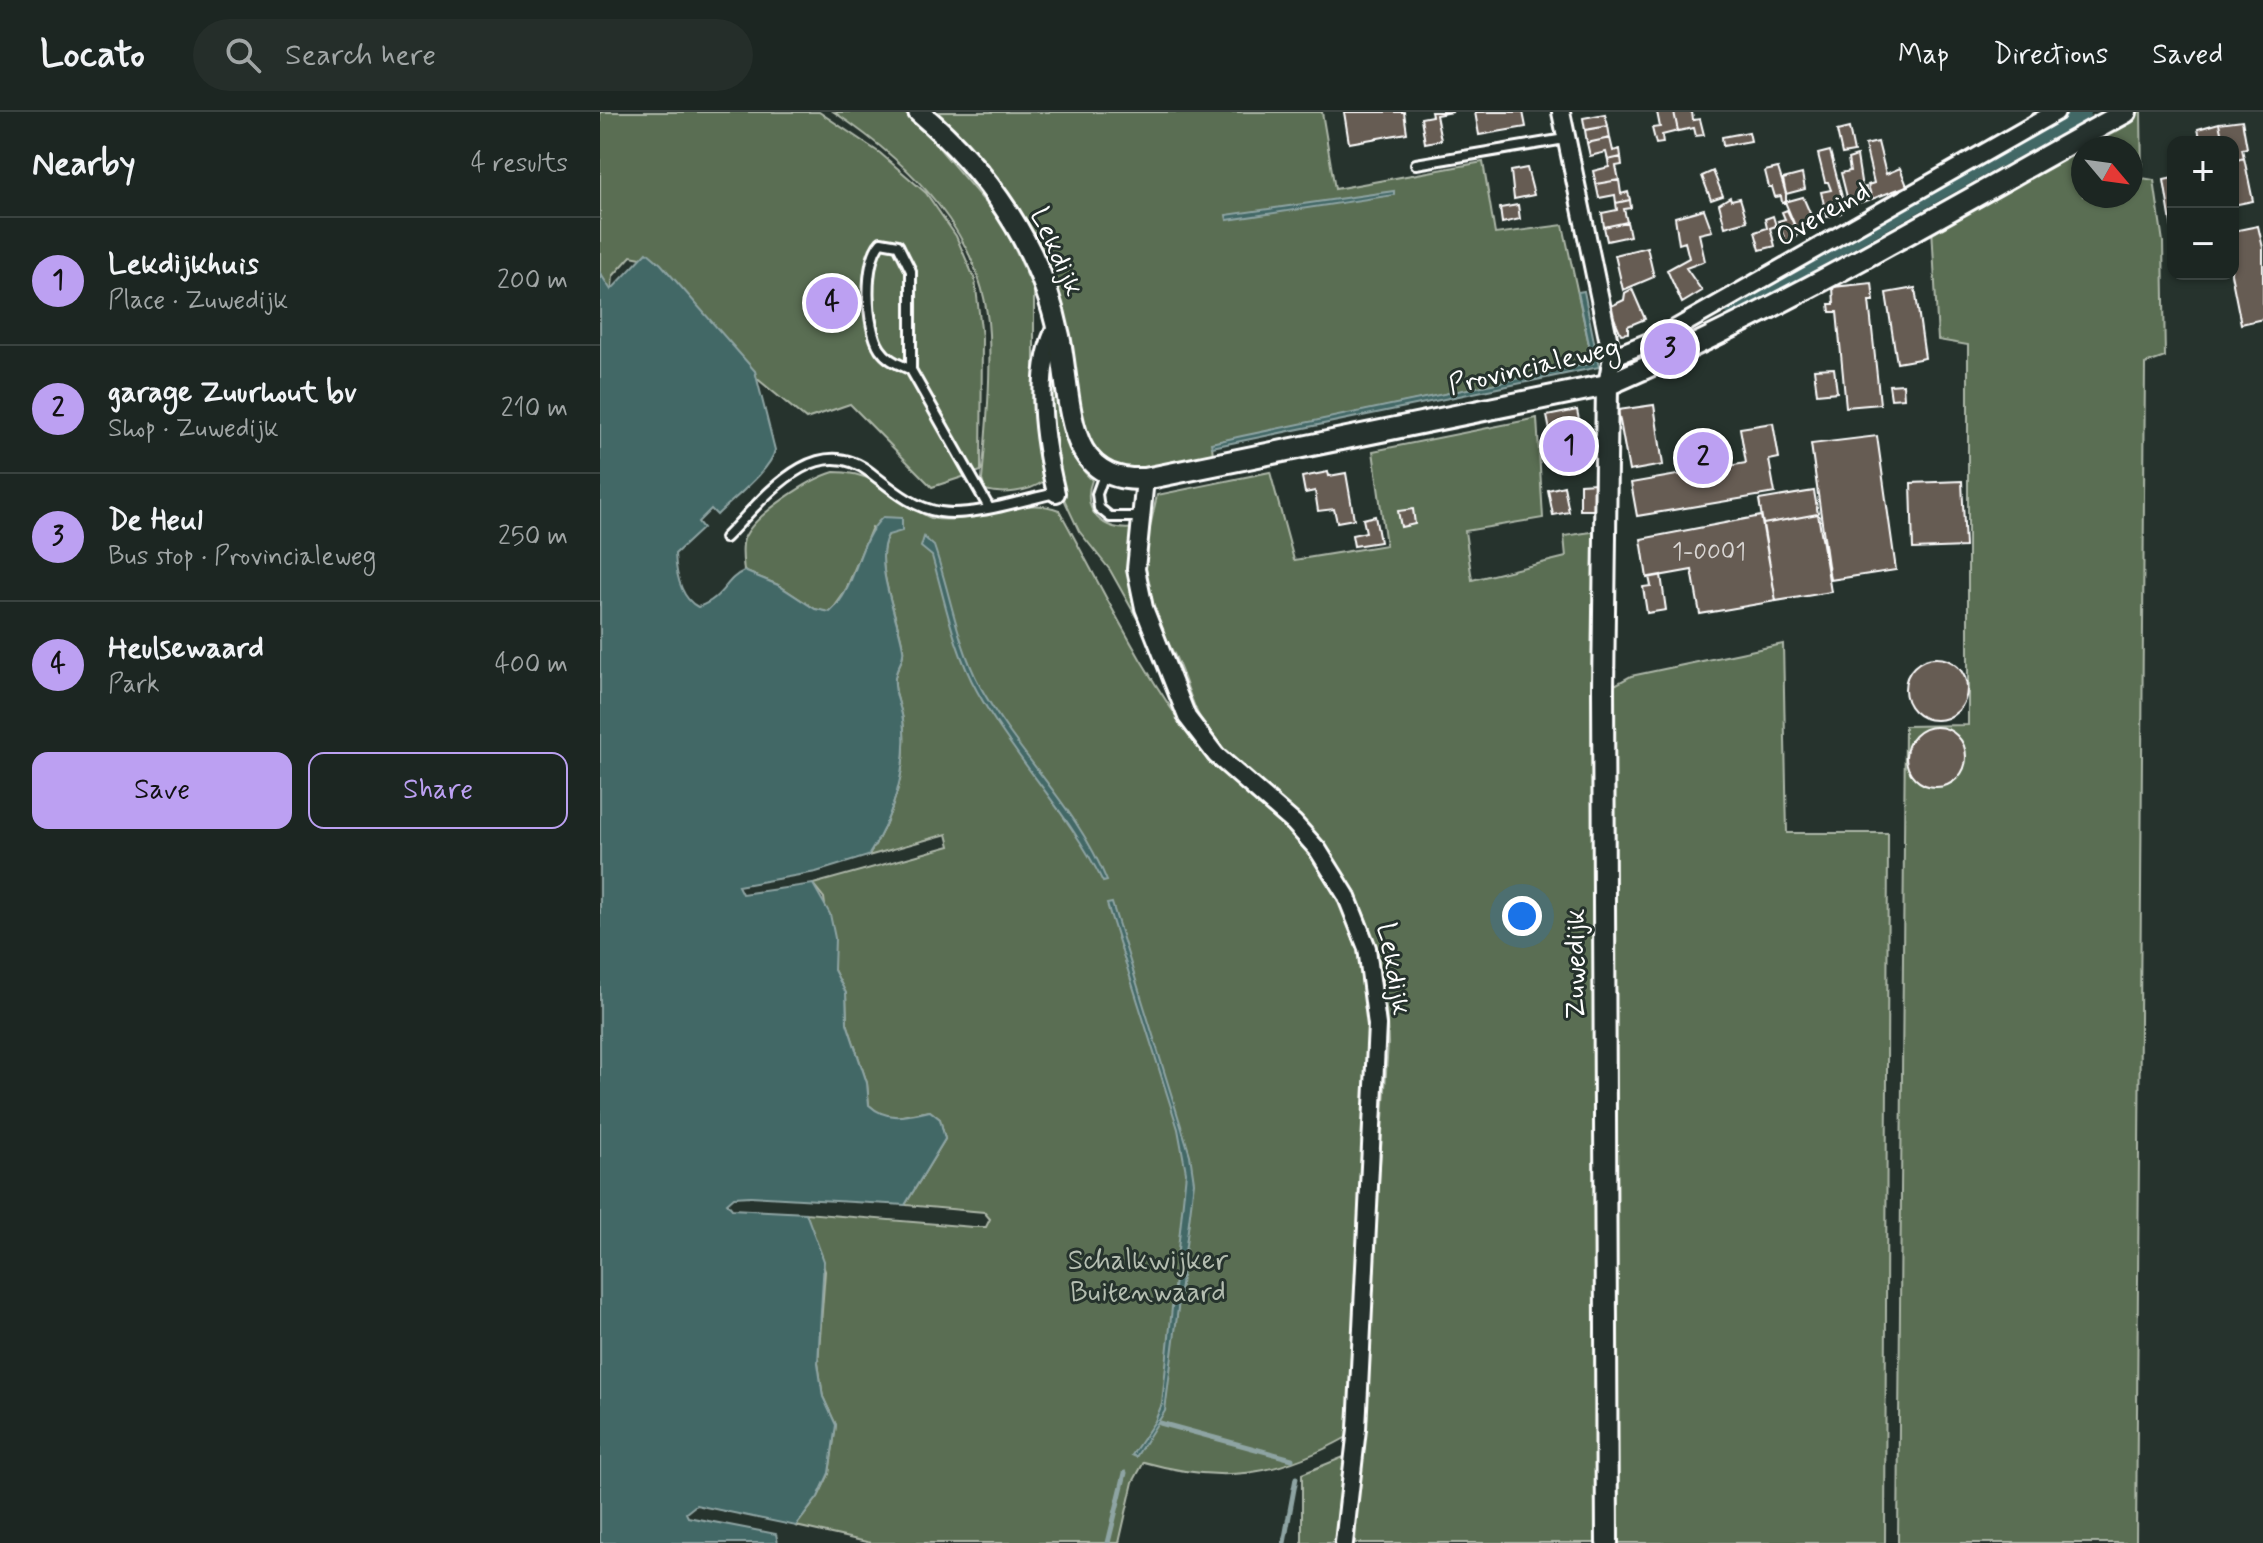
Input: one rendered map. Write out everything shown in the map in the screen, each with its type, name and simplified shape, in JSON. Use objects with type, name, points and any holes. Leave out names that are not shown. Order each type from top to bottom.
[{"type":"street","name":"Lekdijk","points":[[919,112],[966,159],[1016,222],[1042,280],[1057,325],[1045,351],[1044,384],[1047,441],[1056,493]]},
{"type":"street","points":[[1561,112],[1612,357],[1607,385]]},
{"type":"street","name":"Provincialeweg","points":[[1105,472],[1126,480],[1145,479],[1607,385],[1662,361],[1850,264],[2126,112]]},
{"type":"street","name":"Overeind","points":[[1612,357],[1659,338],[2049,114]]},
{"type":"street","points":[[1057,325],[1075,429],[1082,448],[1105,472]]},
{"type":"street","name":"Zuwedijk","points":[[1607,385],[1603,688],[1607,1543]]},
{"type":"street","name":"Lekdijk","points":[[1145,479],[1136,569],[1144,608],[1187,717],[1216,755],[1294,823],[1318,850],[1346,895],[1367,948],[1377,1025],[1357,1429],[1344,1543]]},
{"type":"lane","points":[[1416,164],[1565,139]]},
{"type":"lane","points":[[911,370],[888,359],[878,346],[868,271],[871,253],[881,242],[898,245],[911,271],[911,370],[988,506]]},
{"type":"lane","points":[[725,538],[790,474],[820,459],[847,460],[865,468],[900,495],[923,507],[962,513],[1056,493]]},
{"type":"lane","points":[[1105,472],[1097,494],[1099,508],[1110,517],[1139,517]]},
{"type":"green space","points":[[600,112],[819,112],[880,153],[926,193],[956,236],[975,280],[982,337],[981,471],[932,487],[850,404],[806,419],[749,372],[651,260],[631,256],[613,276],[610,309],[600,310]]},
{"type":"green space","points":[[834,112],[904,112],[928,135],[1002,222],[1034,290],[1034,373],[1044,481],[1038,485],[1016,492],[985,490],[982,480],[989,389],[989,334],[984,298],[974,264],[958,234],[916,179],[863,132]]},
{"type":"green space","points":[[929,112],[1322,112],[1335,189],[1483,162],[1495,234],[1563,225],[1593,363],[1212,443],[1213,458],[1137,471],[1123,469],[1099,456],[1084,431],[1072,345],[1055,293]]},
{"type":"green space","points":[[2134,112],[2141,112],[2141,136],[2092,136]]},
{"type":"green space","points":[[2071,148],[2071,208],[2143,208],[2143,178],[2154,180],[2163,242],[2165,357],[2145,364],[2136,1543],[1898,1543],[1905,726],[1968,725],[1968,345],[1938,340],[1932,227]]},
{"type":"green space","points":[[1050,359],[1056,359],[1065,423],[1074,455],[1092,480],[1089,501],[1092,510],[1097,518],[1114,527],[1135,528],[1158,656],[1110,570],[1079,531],[1056,482]]},
{"type":"green space","points":[[1537,418],[1543,518],[1465,531],[1472,580],[1566,557],[1564,536],[1598,531],[1601,1543],[1355,1543],[1388,1043],[1381,973],[1361,906],[1337,865],[1297,819],[1222,749],[1199,716],[1147,595],[1144,575],[1148,540],[1157,495],[1270,472],[1294,560],[1386,545],[1373,451]]},
{"type":"green space","name":"Schalkwijker Buitenwaard","points":[[834,472],[856,474],[875,481],[931,518],[947,520],[1028,506],[1059,510],[1141,660],[1178,718],[1206,755],[1300,843],[1336,895],[1357,950],[1369,1049],[1347,1437],[1296,1461],[1248,1473],[1199,1473],[1144,1462],[1133,1482],[1119,1543],[871,1543],[796,1526],[818,1497],[829,1474],[836,1425],[823,1397],[818,1363],[825,1271],[806,1213],[973,1227],[986,1227],[990,1219],[984,1212],[905,1205],[945,1139],[940,1119],[930,1111],[896,1117],[880,1114],[869,1105],[867,1083],[847,1023],[846,994],[834,970],[824,898],[813,884],[950,846],[947,834],[868,856],[892,809],[904,755],[903,720],[895,683],[903,649],[883,560],[888,535],[872,527],[845,592],[830,613],[815,609],[778,585],[744,571],[744,539],[758,519],[797,490]]},
{"type":"green space","points":[[1783,644],[1787,833],[1888,833],[1885,1543],[1613,1543],[1609,688],[1631,676]]},
{"type":"green space","points":[[1346,1456],[1338,1543],[1302,1543],[1302,1474]]},
{"type":"water","points":[[1394,191],[1394,195],[1227,220],[1226,215]]},
{"type":"water","points":[[647,252],[755,371],[775,450],[759,475],[717,515],[711,509],[698,522],[703,528],[675,554],[680,584],[687,598],[698,607],[707,603],[744,571],[778,585],[815,609],[830,612],[846,590],[874,527],[883,517],[902,518],[902,531],[888,535],[883,560],[903,649],[895,683],[904,737],[901,773],[885,825],[868,856],[816,872],[738,886],[742,894],[813,884],[830,914],[835,938],[834,970],[846,993],[847,1023],[867,1083],[869,1105],[890,1116],[930,1111],[940,1119],[945,1139],[905,1205],[750,1196],[734,1197],[727,1203],[732,1209],[806,1213],[824,1261],[818,1363],[823,1397],[836,1425],[829,1473],[818,1497],[796,1526],[696,1505],[686,1513],[688,1517],[776,1534],[778,1543],[600,1543],[600,273],[611,290]]},
{"type":"water","points":[[1584,291],[1599,367],[1212,447],[1211,443],[1242,436],[1593,363],[1578,292]]},
{"type":"water","points":[[924,537],[934,546],[960,635],[980,686],[1011,735],[1080,829],[1107,881],[1103,882],[1074,832],[977,691],[956,642],[932,556],[921,547]]},
{"type":"water","points":[[1112,903],[1190,1155],[1194,1182],[1165,1411],[1136,1457],[1132,1455],[1155,1421],[1162,1404],[1186,1172],[1178,1129],[1107,904]]},
{"type":"building","points":[[1344,112],[1404,112],[1407,133],[1349,143]]},
{"type":"building","points":[[1431,112],[1453,112],[1436,115],[1441,140],[1425,143],[1421,118],[1432,116]]},
{"type":"building","points":[[1475,112],[1523,112],[1526,127],[1479,135]]},
{"type":"building","points":[[1657,112],[1674,112],[1678,131],[1662,135],[1663,143],[1656,144],[1652,128],[1660,127]]},
{"type":"building","points":[[1674,112],[1692,112],[1693,120],[1700,119],[1704,135],[1696,136],[1694,128],[1678,131]]},
{"type":"building","points":[[1605,114],[1608,126],[1585,130],[1583,118]]},
{"type":"building","points":[[2242,120],[2247,148],[2242,149],[2244,158],[2239,159],[2239,136],[2222,136],[2219,123]]},
{"type":"building","points":[[2219,123],[2222,136],[2200,136],[2198,129]]},
{"type":"building","points":[[1608,126],[1610,138],[1587,143],[1585,130]]},
{"type":"building","points":[[1849,128],[1854,152],[1842,154],[1837,131]]},
{"type":"building","points":[[1749,132],[1751,141],[1723,146],[1722,137]]},
{"type":"building","points":[[1610,138],[1613,151],[1620,149],[1621,157],[1608,160],[1606,152],[1590,156],[1587,143]]},
{"type":"building","points":[[1878,142],[1886,174],[1900,168],[1907,186],[1872,199],[1868,185],[1874,183],[1865,145]]},
{"type":"building","points":[[1830,151],[1842,197],[1837,198],[1841,213],[1827,217],[1821,192],[1831,190],[1825,182],[1818,154]]},
{"type":"building","points":[[1857,156],[1862,188],[1866,187],[1869,200],[1849,205],[1841,173],[1850,171],[1848,159]]},
{"type":"building","points":[[1621,157],[1622,165],[1616,166],[1619,180],[1596,184],[1593,171],[1609,167],[1608,160]]},
{"type":"building","points":[[2244,158],[2253,201],[2239,204],[2239,159]]},
{"type":"building","points":[[1527,168],[1534,195],[1514,199],[1511,171]]},
{"type":"building","points":[[1778,168],[1786,194],[1786,202],[1782,203],[1781,196],[1775,197],[1772,187],[1769,187],[1765,171]]},
{"type":"building","points":[[1713,171],[1723,196],[1711,200],[1702,176]]},
{"type":"building","points":[[1802,174],[1805,189],[1786,194],[1783,179]]},
{"type":"building","points":[[1619,180],[1621,194],[1628,192],[1630,200],[1616,203],[1615,195],[1599,198],[1596,184]]},
{"type":"building","points":[[1730,197],[1731,200],[1740,198],[1747,221],[1725,227],[1719,204]]},
{"type":"building","points":[[1803,197],[1816,227],[1798,233],[1785,202]]},
{"type":"building","points":[[1630,200],[1631,208],[1624,209],[1627,222],[1604,227],[1602,213],[1617,210],[1616,203]]},
{"type":"building","points":[[1518,205],[1520,219],[1502,223],[1500,208]]},
{"type":"building","points":[[1704,209],[1712,231],[1699,234],[1705,261],[1686,268],[1702,291],[1682,303],[1667,270],[1689,258],[1685,242],[1679,244],[1675,217]]},
{"type":"building","points":[[1787,210],[1798,233],[1794,240],[1786,243],[1778,221],[1785,219],[1782,212]]},
{"type":"building","points":[[1773,216],[1776,226],[1770,228],[1775,246],[1760,250],[1755,232],[1767,228],[1765,219]]},
{"type":"building","points":[[1627,222],[1630,236],[1607,241],[1604,227]]},
{"type":"building","points":[[2258,226],[2263,248],[2263,319],[2241,324],[2232,280],[2239,280],[2239,230]]},
{"type":"building","points":[[1647,247],[1654,277],[1623,290],[1615,255]]},
{"type":"building","points":[[1872,283],[1874,301],[1869,301],[1880,404],[1846,407],[1837,312],[1830,312],[1829,304],[1834,304],[1833,287]]},
{"type":"building","points":[[1915,288],[1925,358],[1897,363],[1886,293]]},
{"type":"building","points":[[1632,289],[1645,319],[1628,326],[1628,333],[1621,334],[1609,307],[1624,300],[1625,293]]},
{"type":"building","points":[[1834,368],[1837,392],[1817,394],[1814,369]]},
{"type":"building","points":[[1903,384],[1904,398],[1891,399],[1889,385]]},
{"type":"building","points":[[1654,405],[1663,465],[1629,471],[1618,410]]},
{"type":"building","points":[[1577,410],[1587,459],[1557,465],[1547,416]]},
{"type":"building","points":[[1773,423],[1779,458],[1769,460],[1775,493],[1637,516],[1631,483],[1746,463],[1740,428]]},
{"type":"building","points":[[1877,436],[1896,570],[1830,580],[1811,444]]},
{"type":"building","points":[[1328,472],[1329,476],[1346,473],[1354,519],[1337,522],[1334,509],[1318,511],[1315,491],[1305,493],[1302,477]]},
{"type":"building","points":[[1962,481],[1965,547],[1913,549],[1911,483]]},
{"type":"building","points":[[1596,483],[1596,510],[1580,510],[1580,484]]},
{"type":"building","points":[[1564,486],[1569,512],[1553,515],[1548,490]]},
{"type":"building","points":[[1814,491],[1818,514],[1763,524],[1759,500]]},
{"type":"building","points":[[1413,509],[1415,524],[1401,527],[1398,511]]},
{"type":"building","points":[[1818,514],[1831,592],[1776,601],[1763,524]]},
{"type":"building","points":[[1375,516],[1380,542],[1354,546],[1352,535],[1366,532],[1363,519]]},
{"type":"building","points":[[1761,516],[1776,601],[1700,614],[1692,570],[1647,578],[1641,539]]},
{"type":"building","points":[[1661,575],[1666,610],[1647,613],[1643,587],[1651,586],[1649,577]]},
{"type":"building","points":[[1936,658],[1958,667],[1967,689],[1958,711],[1936,720],[1914,711],[1905,689],[1914,667]]},
{"type":"building","points":[[1936,727],[1948,729],[1957,736],[1964,745],[1964,769],[1957,778],[1948,785],[1936,787],[1924,785],[1915,778],[1908,769],[1906,757],[1908,745],[1915,736],[1924,729]]},
{"type":"waterway","points":[[1731,307],[2083,112]]},
{"type":"waterway","points":[[1160,1423],[1292,1459]]},
{"type":"waterway","points":[[1108,1543],[1125,1473]]},
{"type":"waterway","points":[[1284,1543],[1296,1478]]},
{"type":"place","name":"Heulsewaard","points":[[832,303]]},
{"type":"place","name":"De Heul","points":[[1670,349]]},
{"type":"place","name":"Lekdijkhuis","points":[[1569,446]]},
{"type":"place","name":"garage Zuurhout bv","points":[[1703,458]]}]
